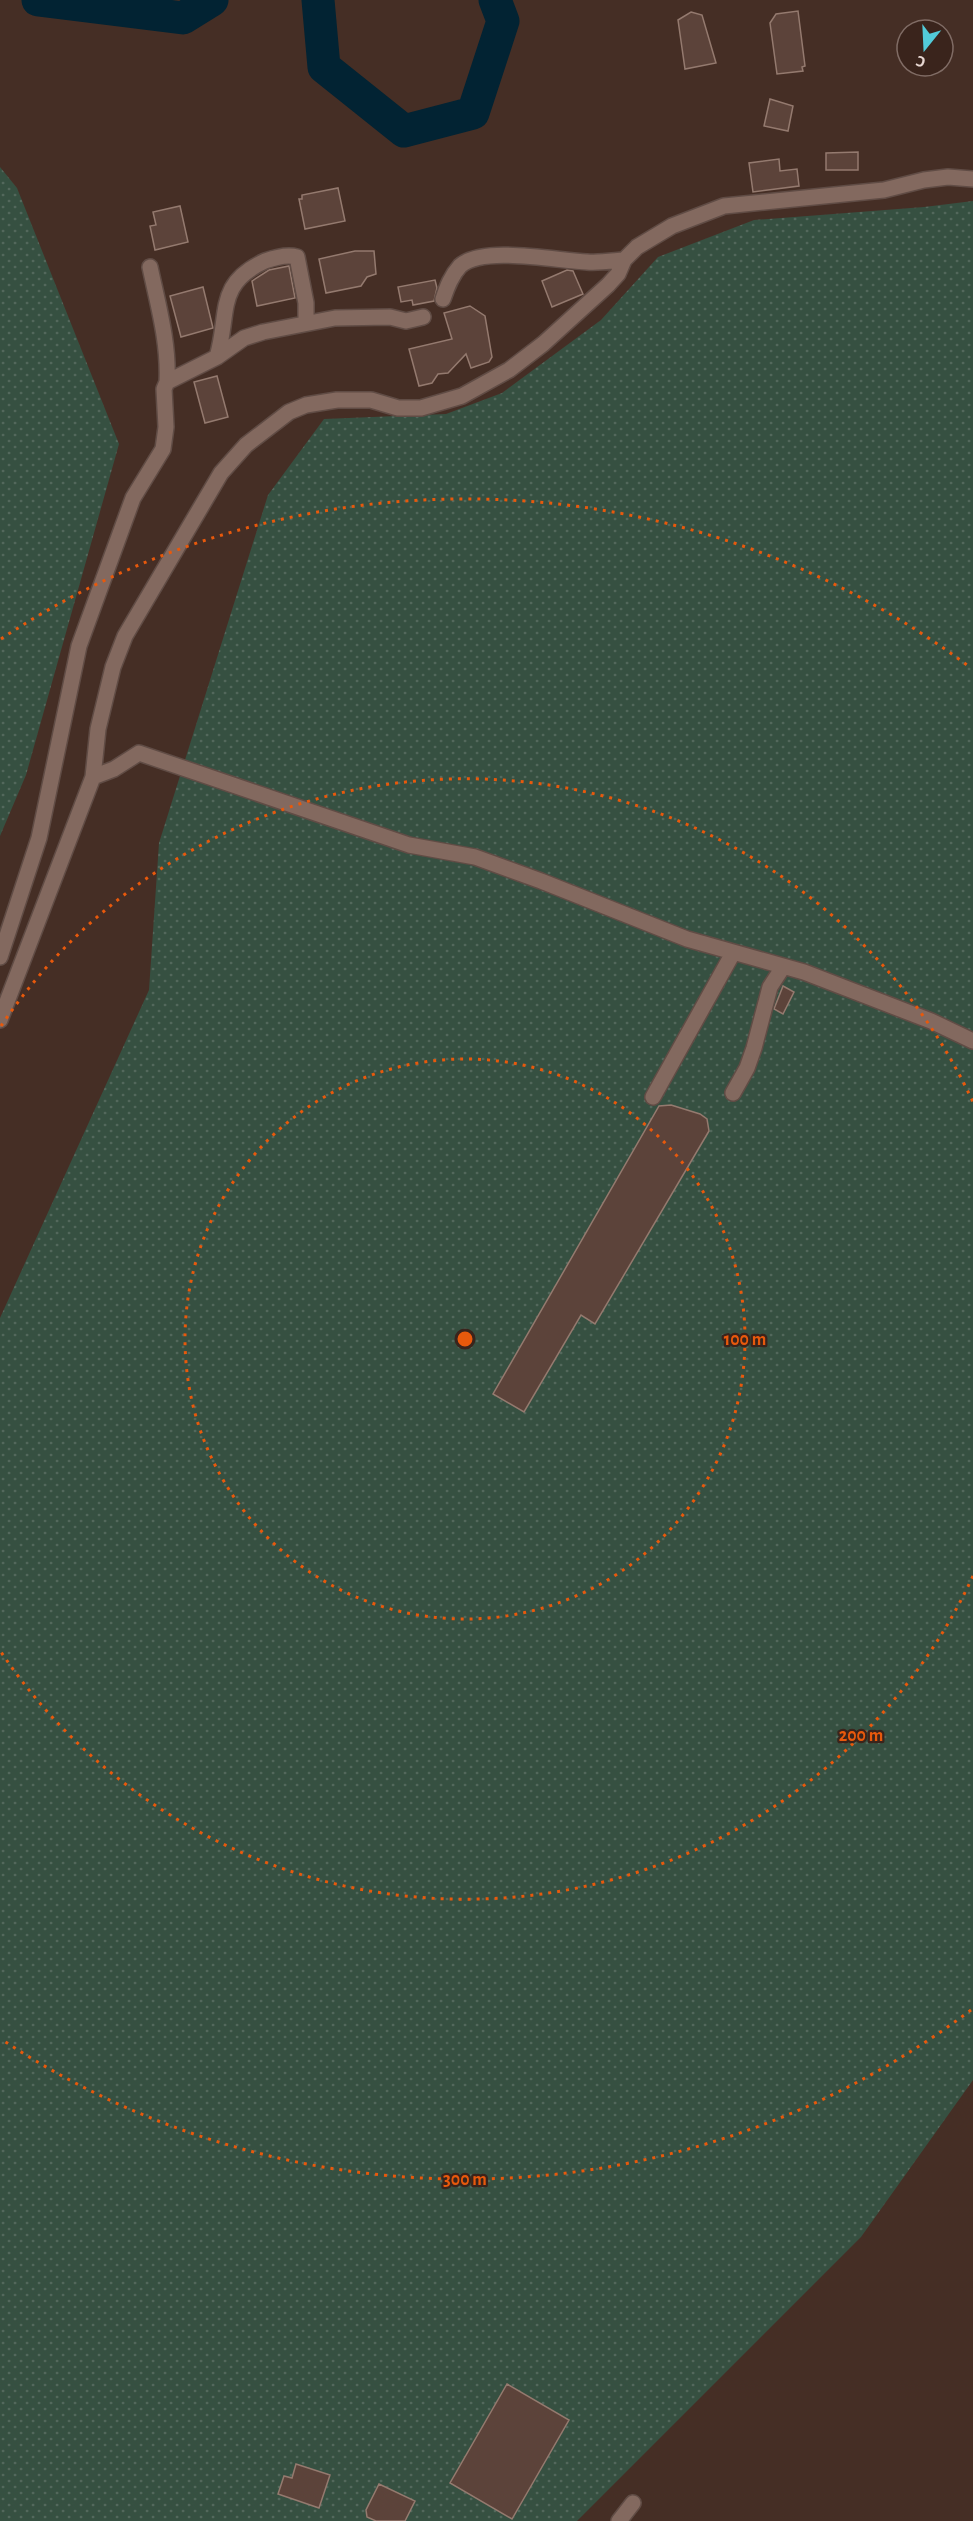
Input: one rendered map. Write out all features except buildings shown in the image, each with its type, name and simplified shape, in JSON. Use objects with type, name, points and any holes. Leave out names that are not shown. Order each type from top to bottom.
[{"type":"street","points":[[0,1020],[93,777],[98,729],[113,667],[125,636],[220,473],[246,445],[289,412],[306,405],[337,400],[371,400],[398,408],[421,408],[462,396],[509,370],[543,344],[608,285],[618,274],[624,260],[637,247],[672,226],[724,206],[884,190],[924,180],[948,177],[973,179]]},
{"type":"street","points":[[217,357],[223,339],[228,296],[234,283],[253,267],[273,258],[291,255],[297,258],[306,303],[306,323]]},
{"type":"street","points":[[444,299],[449,281],[461,265],[474,259],[499,256],[549,257],[585,262],[624,260]]},
{"type":"street","points":[[0,957],[39,838],[83,635],[133,498],[163,449],[166,427],[164,389],[167,382],[168,362],[150,267]]},
{"type":"street","points":[[167,382],[217,357],[244,338],[335,318],[390,317],[406,321],[423,318]]},
{"type":"street","points":[[93,777],[114,769],[139,753],[288,806],[409,845],[475,857],[541,881],[650,926],[733,953],[804,972],[931,1021],[973,1041]]},
{"type":"street","points":[[653,1097],[733,953]]},
{"type":"street","points":[[733,1093],[747,1068],[754,1048],[770,987],[783,967]]},
{"type":"street","points":[[619,2521],[633,2503]]},
{"type":"green space","points":[[0,167],[17,188],[119,444],[26,775],[0,836]]},
{"type":"green space","points":[[973,201],[973,2080],[861,2237],[577,2521],[0,2521],[0,1318],[149,990],[159,843],[268,495],[324,419],[446,414],[502,393],[601,320],[658,257],[754,220]]},
{"type":"waterway","points":[[38,0],[183,18],[212,0]]},
{"type":"waterway","points":[[318,0],[324,67],[404,131],[473,113],[503,21],[495,0]]}]
